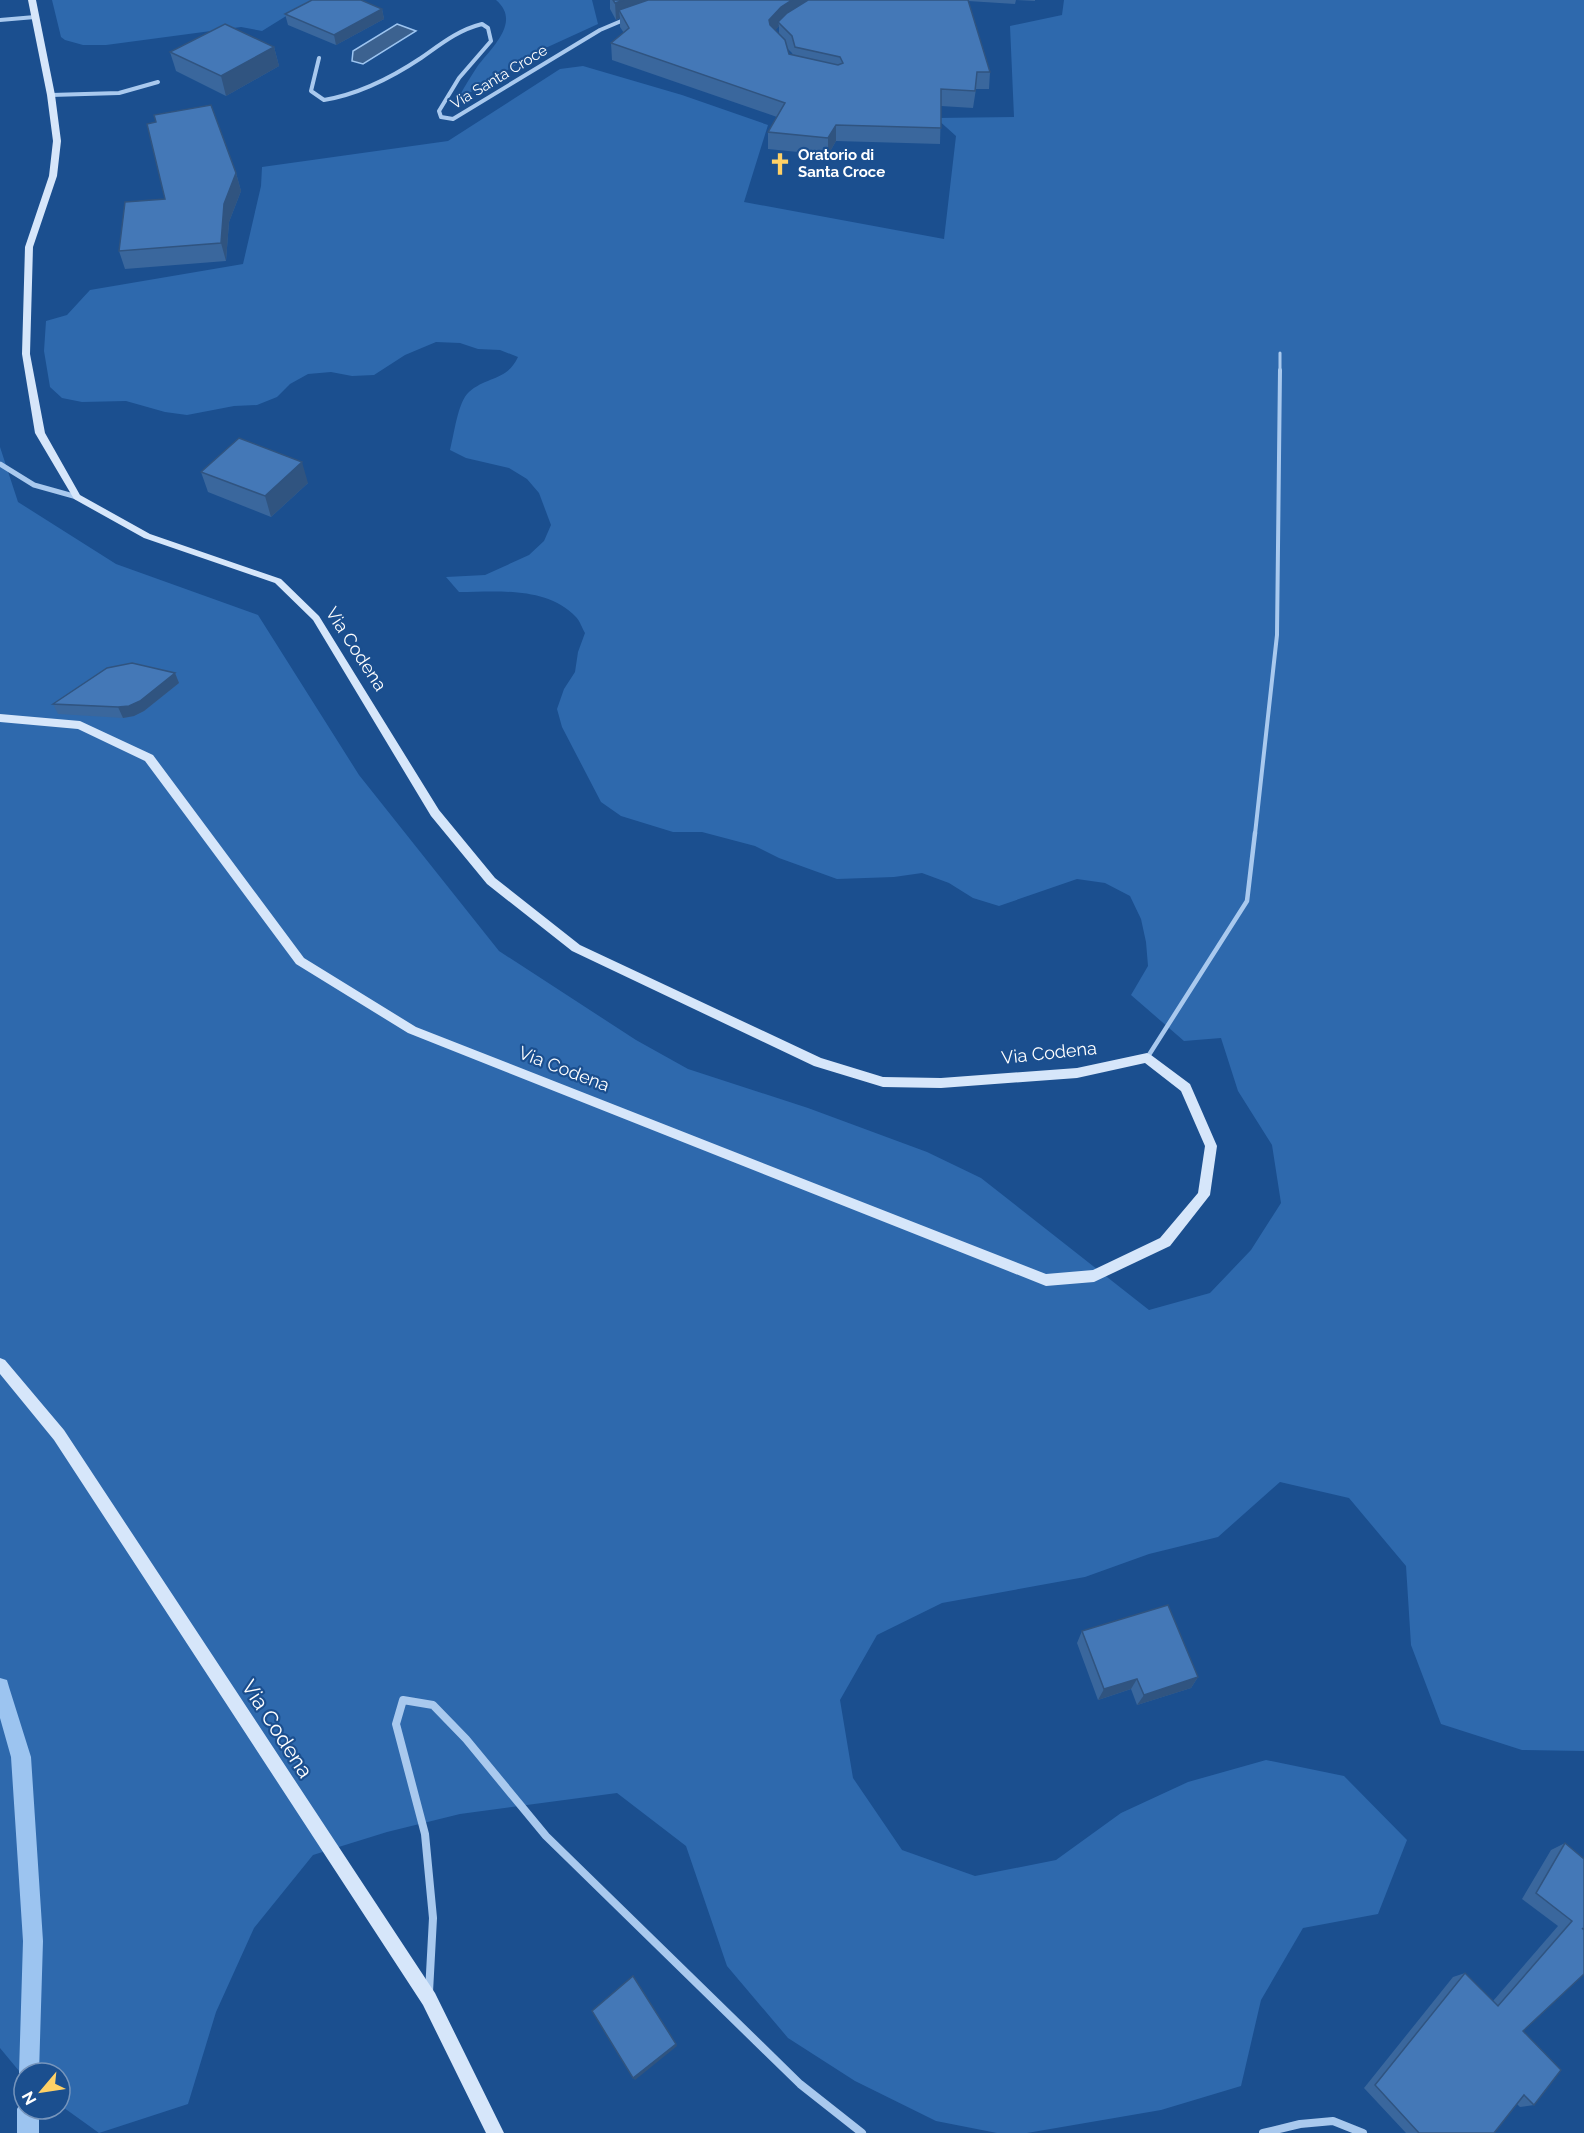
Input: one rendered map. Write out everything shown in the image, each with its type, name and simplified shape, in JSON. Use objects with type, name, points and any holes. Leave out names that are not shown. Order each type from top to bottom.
[{"type":"street","points":[[32,0],[51,95],[57,141],[53,176],[29,247],[26,354],[40,433],[77,497]]},
{"type":"street","points":[[0,20],[35,17]]},
{"type":"street","name":"Via Santa Croce","points":[[319,58],[311,91],[324,100],[343,98],[422,57],[448,36],[482,24],[488,28],[491,41],[459,78],[439,111],[441,117],[453,119],[600,30],[630,18]]},
{"type":"street","points":[[51,95],[123,93],[146,88],[158,82]]},
{"type":"street","points":[[0,464],[34,485],[77,497]]},
{"type":"street","name":"Via Codena","points":[[0,718],[80,725],[149,758],[300,961],[412,1030],[1046,1280],[1094,1276],[1165,1242],[1204,1195],[1211,1146],[1186,1088],[1147,1058],[1077,1073],[941,1083],[883,1082],[818,1062],[576,948],[491,881],[435,813],[316,618],[278,581],[147,536],[77,497]]},
{"type":"street","name":"Via Codena","points":[[0,1364],[59,1435],[429,1999],[495,2133]]},
{"type":"street","points":[[429,1999],[433,1918],[425,1834],[396,1724],[403,1700],[433,1705],[466,1739],[546,1836],[800,2084],[862,2133]]},
{"type":"street","points":[[1263,2133],[1300,2124],[1333,2121],[1363,2133]]},
{"type":"lane","points":[[1147,1058],[1247,901],[1277,635],[1280,353]]},
{"type":"shaded area","points":[[52,0],[331,0],[291,13],[262,31],[241,27],[106,45],[83,45],[61,37]]},
{"type":"shaded area","points":[[496,0],[592,0],[598,24],[539,51],[471,92],[460,95],[477,67],[502,35],[506,17],[503,8]]},
{"type":"shaded area","points":[[1064,0],[1584,0],[1584,1751],[1522,1750],[1441,1724],[1411,1645],[1406,1566],[1349,1498],[1280,1482],[1218,1537],[1149,1554],[1085,1577],[942,1603],[877,1635],[840,1700],[853,1778],[902,1850],[975,1876],[1056,1860],[1121,1813],[1188,1782],[1266,1760],[1344,1776],[1407,1840],[1378,1914],[1303,1928],[1261,2000],[1241,2086],[1161,2110],[1027,2133],[997,2133],[936,2121],[855,2081],[788,2038],[727,1966],[686,1846],[617,1793],[460,1814],[387,1832],[313,1855],[254,1928],[216,2012],[188,2104],[99,2133],[72,2114],[72,2061],[12,2062],[0,2048],[0,447],[18,502],[116,564],[258,615],[359,775],[499,951],[636,1040],[688,1069],[808,1108],[927,1152],[981,1178],[1149,1310],[1210,1293],[1251,1250],[1281,1203],[1272,1145],[1238,1091],[1221,1038],[1184,1041],[1131,995],[1148,966],[1141,919],[1130,896],[1105,883],[1077,879],[999,906],[973,898],[949,883],[922,873],[894,877],[837,879],[779,858],[755,846],[702,832],[673,832],[621,816],[601,802],[562,727],[557,709],[564,689],[575,672],[578,652],[585,633],[577,619],[564,607],[536,595],[459,592],[446,577],[485,575],[529,555],[544,541],[551,525],[539,493],[527,479],[509,468],[466,458],[450,450],[459,410],[465,396],[476,387],[508,370],[518,357],[500,350],[478,349],[460,343],[436,342],[405,355],[374,375],[352,376],[331,372],[308,374],[290,384],[277,397],[257,405],[234,406],[187,415],[165,412],[126,401],[82,402],[62,398],[50,387],[44,351],[46,321],[67,315],[90,290],[243,264],[261,186],[262,167],[448,141],[560,69],[583,66],[682,95],[768,125],[744,202],[944,239],[956,136],[936,118],[1014,117],[1010,26],[1062,15]]},
{"type":"shaded area","points":[[397,24],[416,31],[363,64],[352,61],[353,51]]},
{"type":"building","points":[[312,0],[361,0],[382,9],[334,35],[285,14]]},
{"type":"building","points":[[648,0],[792,0],[781,7],[769,20],[770,25],[785,40],[789,54],[838,65],[843,63],[840,57],[795,47],[792,36],[778,22],[787,13],[808,0],[968,0],[990,72],[977,72],[975,91],[941,89],[941,128],[836,125],[828,138],[768,132],[785,103],[611,43],[629,28],[619,10]]},
{"type":"building","points":[[225,24],[274,47],[221,76],[170,52]]},
{"type":"building","points":[[211,105],[236,173],[224,204],[221,243],[119,251],[125,202],[165,199],[147,124],[156,122],[154,115]]},
{"type":"building","points":[[239,438],[302,462],[265,496],[201,472]]},
{"type":"building","points":[[132,663],[175,673],[140,701],[129,706],[53,704],[107,668]]},
{"type":"building","points":[[1168,1605],[1198,1677],[1144,1695],[1137,1679],[1104,1689],[1082,1631]]},
{"type":"building","points":[[1565,1843],[1584,1859],[1584,1974],[1523,2031],[1561,2070],[1534,2105],[1524,2095],[1494,2133],[1419,2133],[1375,2085],[1465,1973],[1498,2006],[1572,1921],[1536,1893]]},
{"type":"building","points":[[633,1976],[676,2044],[633,2078],[592,2011]]},
{"type":"waterway","points":[[0,1687],[21,1757],[33,1941],[29,2061]]},
{"type":"waterway","points":[[28,2121],[28,2133]]},
{"type":"place","name":"Oratorio di Santa Croce","points":[[780,164]]}]
